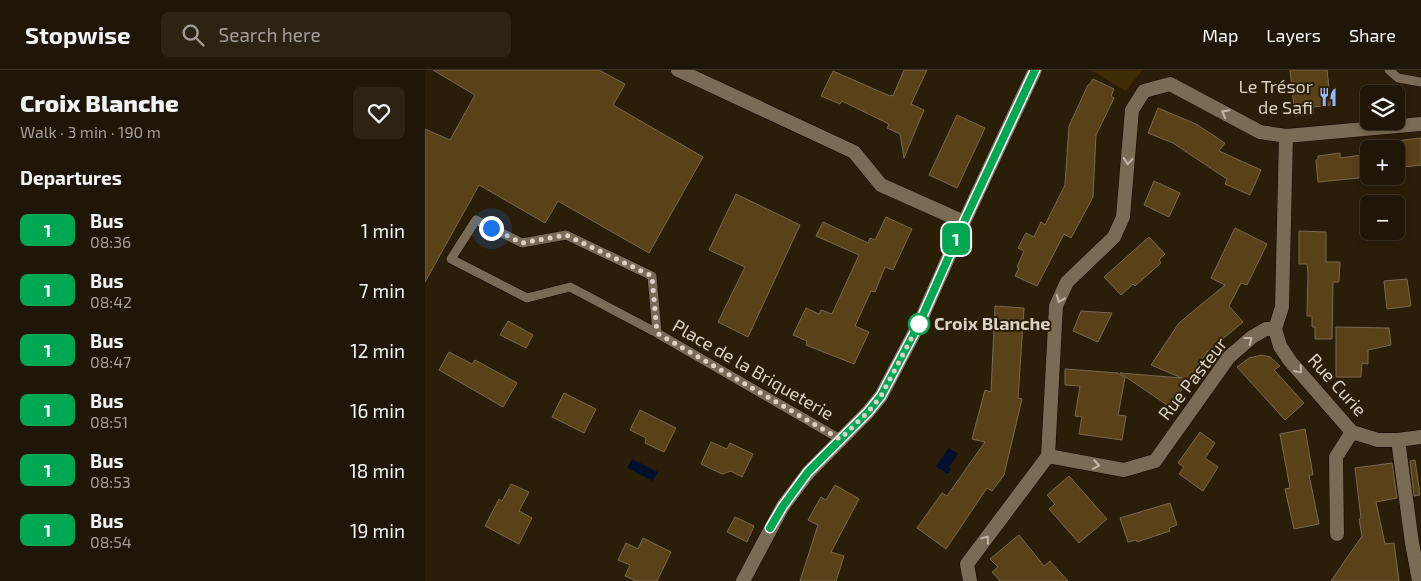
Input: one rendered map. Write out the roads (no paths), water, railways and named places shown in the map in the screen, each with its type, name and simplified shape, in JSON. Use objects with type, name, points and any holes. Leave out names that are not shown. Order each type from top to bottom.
[{"type":"street","points":[[678,70],[854,152],[881,185],[964,222]]},
{"type":"street","points":[[743,581],[783,506],[808,472],[868,412],[881,396],[919,324],[1035,70]]},
{"type":"street","points":[[970,581],[967,564],[1048,456],[1056,306],[1067,282],[1113,237],[1123,218],[1132,110],[1143,91],[1171,84],[1260,132],[1286,136],[1421,124]]},
{"type":"street","points":[[1275,329],[1282,306],[1286,136]]},
{"type":"street","name":"Rue Pasteur","points":[[1048,456],[1124,470],[1155,461],[1229,357],[1252,337],[1265,329],[1275,329]]},
{"type":"street","name":"Rue Curie","points":[[1275,329],[1280,346],[1291,361],[1352,432],[1378,440],[1421,437]]},
{"type":"street","points":[[1337,534],[1336,457],[1352,432]]},
{"type":"street","points":[[1398,440],[1419,581]]},
{"type":"lane","points":[[1389,70],[1399,78],[1421,82]]},
{"type":"lane","name":"Place de la Briqueterie","points":[[657,333],[652,276],[566,235],[522,243],[475,220],[451,259],[527,298],[570,287],[657,333],[840,439]]},
{"type":"water","points":[[949,448],[958,454],[949,467],[951,469],[948,474],[936,466]]},
{"type":"water","points":[[632,459],[658,472],[653,481],[627,468]]},
{"type":"place","name":"Le Trésor de Safi","points":[[1328,97]]},
{"type":"place","name":"Croix Blanche","points":[[919,324]]}]
